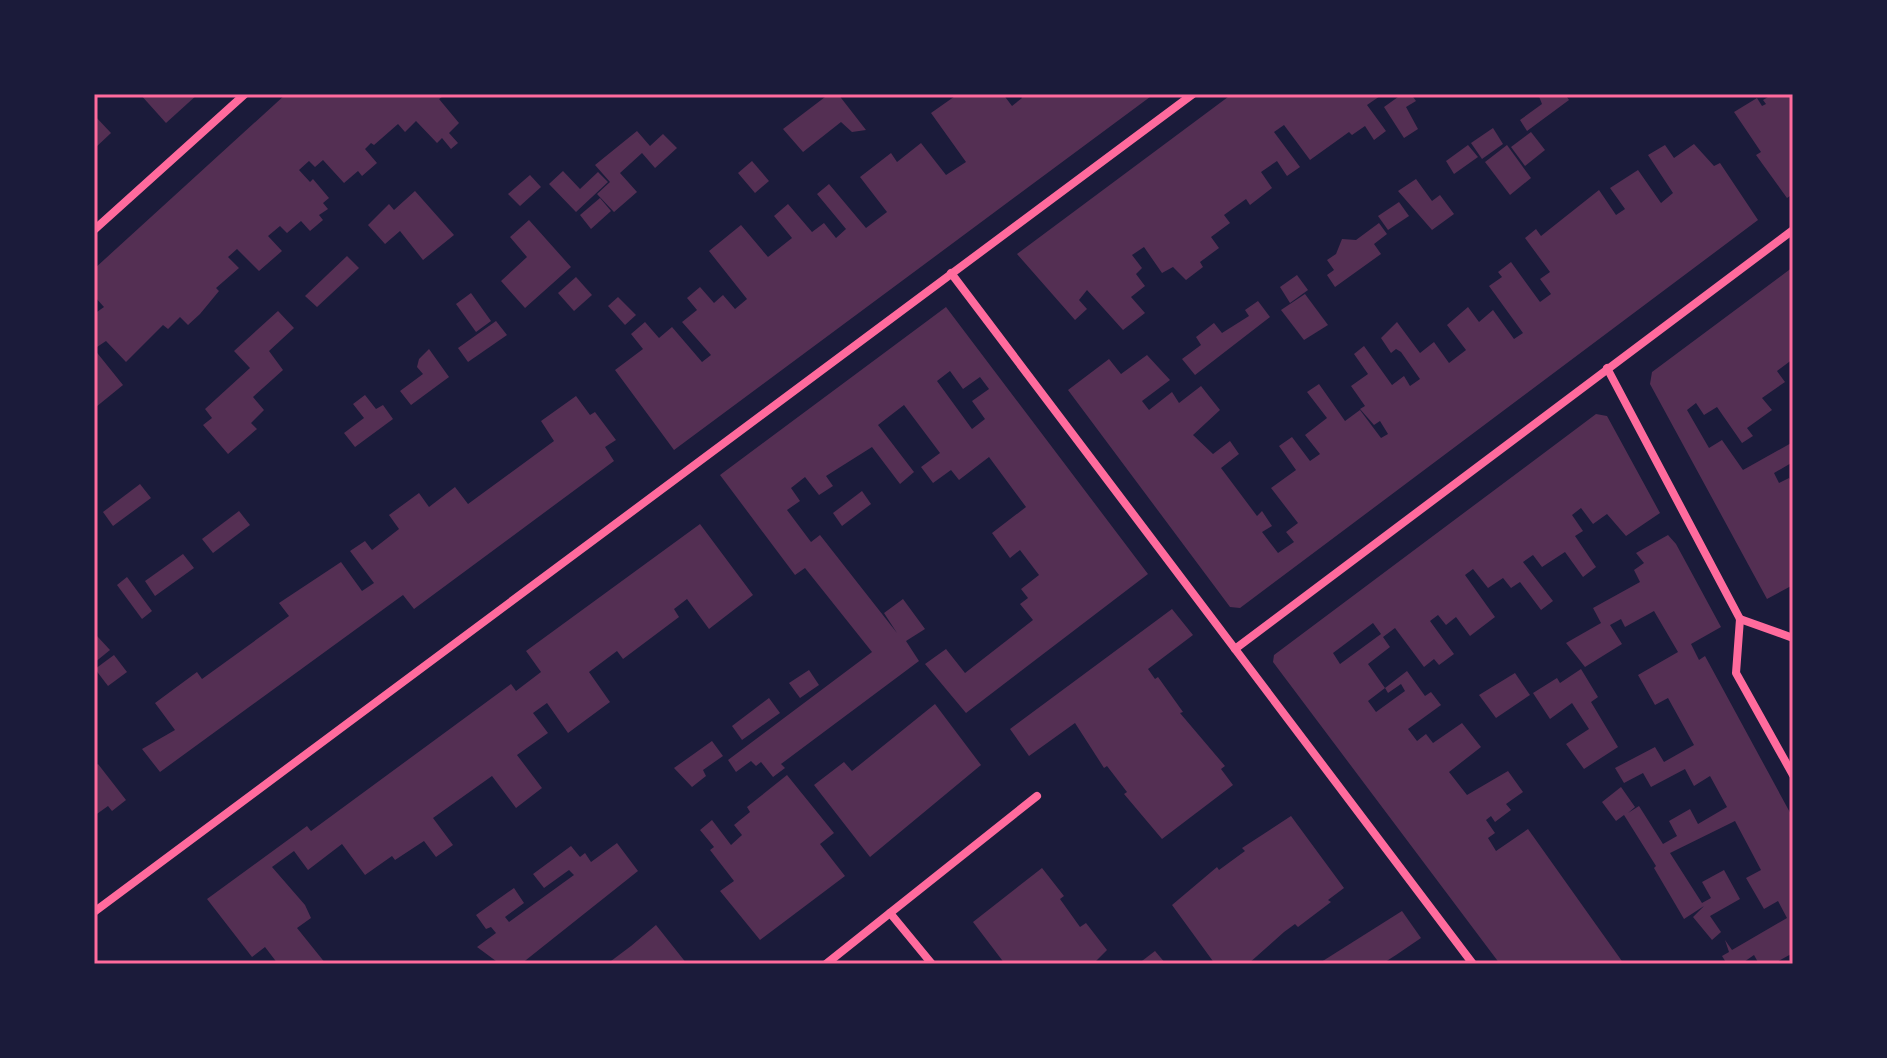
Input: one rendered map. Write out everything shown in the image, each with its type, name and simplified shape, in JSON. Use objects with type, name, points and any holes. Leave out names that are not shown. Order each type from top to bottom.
[{"type":"street","points":[[94,230],[245,94]]},
{"type":"street","points":[[94,912],[1193,94]]},
{"type":"street","points":[[1235,649],[1793,230]]},
{"type":"street","points":[[951,273],[1473,964]]},
{"type":"street","points":[[1607,368],[1740,619],[1736,673],[1793,775]]},
{"type":"street","points":[[1740,619],[1793,638]]},
{"type":"street","points":[[826,964],[1037,796]]},
{"type":"street","points":[[890,913],[932,964]]},
{"type":"building","points":[[140,94],[198,94],[166,123]]},
{"type":"building","points":[[286,94],[446,94],[439,99],[459,123],[449,133],[458,143],[451,149],[442,138],[437,143],[416,121],[405,132],[398,124],[374,145],[371,143],[365,149],[377,163],[362,176],[358,171],[344,183],[323,160],[315,167],[309,161],[299,170],[310,182],[313,179],[329,198],[323,203],[328,209],[319,215],[323,220],[310,231],[301,221],[287,233],[280,226],[268,236],[282,251],[259,271],[237,249],[228,257],[239,268],[216,288],[219,291],[200,314],[188,325],[180,317],[168,329],[163,325],[126,362],[106,341],[94,349],[94,314],[104,307],[94,296],[94,269]]},
{"type":"building","points":[[829,94],[838,94],[866,130],[852,132],[841,122],[803,152],[783,129]]},
{"type":"building","points":[[958,94],[1003,94],[1012,106],[1022,98],[1019,94],[1154,94],[674,450],[615,370],[643,349],[631,334],[645,322],[659,338],[672,327],[702,362],[711,355],[682,322],[697,310],[687,298],[700,287],[714,303],[723,295],[735,309],[747,299],[709,251],[741,225],[768,257],[792,238],[774,216],[788,204],[812,232],[824,223],[836,238],[846,229],[817,194],[829,184],[866,228],[887,212],[860,177],[891,153],[897,162],[921,143],[946,175],[966,162],[931,113]]},
{"type":"building","points":[[1232,94],[1383,94],[1367,105],[1386,131],[1374,140],[1365,126],[1352,135],[1349,132],[1310,160],[1284,125],[1274,132],[1300,167],[1287,176],[1277,161],[1261,172],[1272,188],[1250,205],[1246,199],[1224,215],[1230,223],[1211,237],[1219,248],[1200,262],[1203,267],[1186,280],[1173,267],[1162,273],[1144,247],[1132,255],[1142,268],[1136,274],[1145,286],[1131,297],[1145,313],[1123,330],[1087,290],[1079,300],[1087,309],[1075,320],[1017,254]]},
{"type":"building","points":[[1396,94],[1411,94],[1416,101],[1406,107],[1418,129],[1404,138],[1384,107],[1398,97]]},
{"type":"building","points":[[1538,94],[1565,94],[1569,100],[1527,131],[1520,120],[1542,104]]},
{"type":"building","points":[[1773,94],[1793,94],[1793,194],[1787,198],[1756,155],[1761,152],[1734,112],[1757,98],[1762,106],[1766,104],[1763,100]]},
{"type":"building","points":[[94,115],[111,133],[94,149]]},
{"type":"building","points":[[1493,128],[1503,144],[1482,159],[1471,143]]},
{"type":"building","points":[[637,131],[650,146],[663,134],[677,148],[655,168],[642,153],[620,173],[637,192],[614,212],[597,194],[610,182],[595,165]]},
{"type":"building","points":[[1531,132],[1545,150],[1525,166],[1511,147]]},
{"type":"building","points":[[1694,144],[1714,166],[1720,163],[1758,220],[1240,608],[1230,607],[1068,390],[1109,359],[1121,374],[1147,355],[1170,380],[1142,401],[1149,410],[1172,392],[1179,403],[1201,386],[1220,410],[1193,435],[1213,454],[1230,441],[1239,454],[1221,468],[1257,516],[1262,511],[1272,526],[1262,532],[1278,553],[1294,542],[1286,532],[1298,523],[1271,488],[1296,470],[1279,446],[1292,437],[1310,461],[1320,454],[1305,435],[1327,418],[1307,392],[1319,384],[1345,421],[1360,410],[1381,438],[1388,434],[1380,421],[1374,425],[1360,409],[1365,406],[1351,386],[1368,374],[1354,354],[1364,346],[1392,385],[1404,376],[1410,386],[1420,379],[1401,352],[1396,349],[1391,353],[1381,338],[1397,322],[1420,353],[1434,342],[1449,363],[1466,350],[1447,325],[1468,307],[1479,322],[1493,310],[1514,339],[1523,333],[1489,286],[1502,277],[1498,272],[1511,262],[1540,302],[1551,294],[1540,279],[1550,272],[1525,238],[1536,229],[1541,236],[1599,190],[1616,215],[1625,209],[1610,188],[1638,170],[1661,203],[1673,193],[1648,155],[1665,145],[1674,158]]},
{"type":"building","points":[[1468,145],[1478,157],[1454,174],[1446,161]]},
{"type":"building","points":[[1507,145],[1531,178],[1510,195],[1485,162]]},
{"type":"building","points":[[752,161],[769,181],[755,193],[738,173]]},
{"type":"building","points":[[563,171],[580,189],[598,172],[608,182],[576,212],[549,184]]},
{"type":"building","points":[[530,175],[541,187],[520,206],[508,194]]},
{"type":"building","points":[[1416,179],[1432,201],[1440,195],[1454,214],[1432,230],[1398,191]]},
{"type":"building","points":[[415,191],[454,235],[423,260],[400,231],[385,244],[368,225],[389,204],[394,210]]},
{"type":"building","points":[[600,198],[611,211],[591,229],[580,215]]},
{"type":"building","points":[[1399,202],[1409,216],[1388,230],[1378,216]]},
{"type":"building","points":[[529,220],[571,267],[525,308],[501,281],[527,257],[510,237]]},
{"type":"building","points":[[1379,223],[1387,234],[1374,244],[1381,254],[1335,287],[1327,275],[1334,270],[1327,260],[1336,254],[1342,239],[1356,240]]},
{"type":"building","points":[[347,256],[359,268],[317,307],[305,296]]},
{"type":"building","points":[[1793,267],[1793,359],[1777,371],[1785,382],[1762,398],[1772,410],[1747,428],[1753,436],[1742,443],[1717,407],[1704,415],[1696,403],[1687,410],[1709,448],[1722,440],[1743,470],[1793,442],[1793,462],[1774,473],[1779,483],[1789,478],[1793,485],[1793,585],[1767,599],[1650,384],[1652,372]]},
{"type":"building","points":[[1297,275],[1308,290],[1290,303],[1280,287]]},
{"type":"building","points":[[576,277],[592,295],[574,311],[558,293]]},
{"type":"building","points":[[471,293],[491,321],[476,332],[456,304]]},
{"type":"building","points":[[1305,294],[1328,325],[1304,340],[1281,310]]},
{"type":"building","points":[[618,297],[636,315],[625,325],[608,306]]},
{"type":"building","points":[[1258,301],[1270,317],[1195,375],[1182,359],[1201,345],[1196,337],[1214,323],[1222,333],[1249,316],[1245,310]]},
{"type":"building","points":[[946,307],[1148,574],[966,713],[925,664],[946,649],[965,673],[1033,620],[1020,604],[1028,598],[1021,589],[1039,575],[1020,550],[1010,558],[992,533],[1026,507],[989,457],[959,480],[951,470],[933,483],[921,467],[940,453],[904,405],[878,425],[914,472],[900,484],[872,447],[826,476],[833,486],[819,495],[805,477],[791,488],[800,501],[787,510],[811,542],[820,535],[897,633],[884,613],[903,599],[925,629],[906,641],[919,661],[781,764],[785,768],[773,777],[761,762],[756,766],[751,761],[736,772],[728,760],[872,652],[805,568],[795,575],[720,475]],"holes":[[[950,371],[963,389],[980,377],[989,389],[972,401],[985,419],[972,429],[937,381]]]},
{"type":"building","points":[[278,311],[294,328],[269,351],[283,370],[253,397],[264,410],[251,423],[257,429],[228,454],[203,425],[212,418],[205,409],[250,368],[234,351]]},
{"type":"building","points":[[496,321],[507,335],[468,362],[458,348]]},
{"type":"building","points":[[94,349],[123,385],[96,407],[94,405]]},
{"type":"building","points":[[429,349],[449,377],[411,405],[400,391],[423,374],[417,367],[419,359]]},
{"type":"building","points":[[365,395],[376,409],[383,405],[393,419],[355,447],[344,433],[364,418],[353,404]]},
{"type":"building","points":[[576,396],[590,415],[595,412],[616,440],[605,447],[614,461],[414,609],[403,595],[160,772],[142,749],[175,730],[155,703],[197,672],[202,679],[289,616],[279,603],[341,562],[362,591],[374,583],[350,551],[365,541],[372,550],[399,529],[389,515],[419,493],[429,507],[455,487],[468,504],[554,441],[541,421]]},
{"type":"building","points":[[1596,414],[1607,416],[1660,513],[1626,536],[1607,514],[1593,524],[1581,508],[1572,515],[1583,531],[1575,536],[1596,567],[1583,577],[1565,552],[1542,567],[1533,555],[1523,562],[1553,601],[1541,610],[1520,582],[1511,588],[1503,578],[1488,588],[1473,569],[1465,575],[1495,617],[1470,636],[1456,617],[1446,625],[1438,615],[1430,621],[1454,654],[1439,665],[1434,659],[1424,667],[1395,628],[1383,637],[1390,647],[1368,664],[1385,688],[1407,671],[1425,696],[1431,692],[1441,705],[1408,729],[1417,741],[1426,734],[1433,743],[1462,723],[1481,747],[1449,772],[1467,795],[1508,771],[1523,792],[1506,804],[1511,810],[1495,822],[1491,816],[1486,820],[1495,833],[1488,838],[1496,851],[1528,829],[1624,964],[1500,964],[1273,662],[1274,655]],"holes":[[[1373,623],[1381,634],[1340,664],[1333,653]],[[1401,684],[1405,691],[1376,712],[1368,701],[1385,688],[1388,693]]]},
{"type":"building","points":[[140,484],[151,498],[113,526],[103,512]]},
{"type":"building","points":[[862,491],[871,504],[842,526],[833,513]]},
{"type":"building","points":[[239,511],[250,525],[213,553],[202,539]]},
{"type":"building","points":[[700,524],[753,595],[709,629],[687,599],[674,609],[679,617],[623,659],[617,651],[589,672],[610,702],[568,733],[547,703],[533,713],[548,733],[517,755],[542,788],[516,808],[492,776],[433,818],[453,845],[436,857],[424,841],[395,860],[392,856],[365,875],[342,844],[308,870],[294,851],[272,867],[305,905],[311,918],[297,928],[326,964],[278,964],[265,947],[252,957],[207,899],[307,826],[311,831],[511,684],[516,691],[541,672],[526,651]]},
{"type":"building","points":[[1668,535],[1676,544],[1721,627],[1691,644],[1699,660],[1705,656],[1793,818],[1793,953],[1773,964],[1759,964],[1754,955],[1741,964],[1727,964],[1722,956],[1729,952],[1725,940],[1732,950],[1787,918],[1778,901],[1764,909],[1746,878],[1761,870],[1735,821],[1670,853],[1702,903],[1711,898],[1702,882],[1724,870],[1740,899],[1710,916],[1721,932],[1712,940],[1693,917],[1704,906],[1684,919],[1624,815],[1616,821],[1602,802],[1621,787],[1635,807],[1628,813],[1639,806],[1663,844],[1677,836],[1669,821],[1690,809],[1698,824],[1727,807],[1710,776],[1694,786],[1685,769],[1651,787],[1643,773],[1624,783],[1615,768],[1655,747],[1664,762],[1694,745],[1668,698],[1655,705],[1638,675],[1678,652],[1654,611],[1625,627],[1621,619],[1610,625],[1622,644],[1585,667],[1566,643],[1601,623],[1593,608],[1640,582],[1634,570],[1644,563],[1636,553]]},
{"type":"building","points":[[183,554],[194,568],[155,596],[145,581]]},
{"type":"building","points":[[127,577],[152,611],[142,619],[117,585]]},
{"type":"building","points":[[1172,609],[1193,635],[1148,669],[1155,679],[1158,677],[1183,712],[1180,713],[1225,766],[1221,769],[1233,785],[1162,839],[1124,794],[1127,792],[1107,766],[1104,768],[1075,723],[1029,756],[1010,729]]},
{"type":"building","points":[[97,636],[110,650],[94,663],[94,639]]},
{"type":"building","points":[[114,655],[127,672],[108,686],[95,669]]},
{"type":"building","points":[[1581,669],[1598,697],[1591,702],[1618,747],[1584,769],[1566,744],[1589,729],[1572,703],[1550,719],[1533,693],[1557,678],[1560,683]]},
{"type":"building","points":[[809,670],[819,685],[800,698],[789,683]]},
{"type":"building","points":[[1515,673],[1530,695],[1496,718],[1479,695]]},
{"type":"building","points":[[769,698],[780,713],[742,740],[732,726]]},
{"type":"building","points":[[935,704],[981,765],[870,857],[814,785],[844,762],[852,771]]},
{"type":"building","points":[[712,741],[723,756],[703,770],[706,776],[692,787],[674,768]]},
{"type":"building","points":[[98,764],[126,800],[112,811],[108,806],[94,816],[94,767]]},
{"type":"building","points":[[787,775],[834,833],[820,844],[845,876],[760,940],[720,891],[734,881],[710,850],[714,847],[700,830],[712,820],[731,845],[742,835],[734,825],[750,812],[747,807]]},
{"type":"building","points":[[1291,816],[1344,888],[1328,900],[1331,902],[1298,927],[1295,924],[1284,932],[1248,964],[1215,964],[1172,905],[1217,867],[1219,870],[1245,851],[1242,848]]},
{"type":"building","points":[[617,843],[638,871],[521,964],[500,964],[477,947],[496,933],[491,927],[486,929],[476,915],[514,888],[524,903],[505,917],[509,922],[574,875],[569,870],[544,888],[533,874],[571,846],[580,857],[585,853],[591,862]]},
{"type":"building","points":[[1042,868],[1064,896],[1060,899],[1080,927],[1086,923],[1107,950],[1096,961],[1099,964],[1005,964],[973,922]]},
{"type":"building","points":[[1402,911],[1421,938],[1382,964],[1318,964]]},
{"type":"building","points":[[656,925],[687,964],[607,964],[631,946]]},
{"type":"building","points":[[1155,951],[1166,964],[1138,964]]}]
